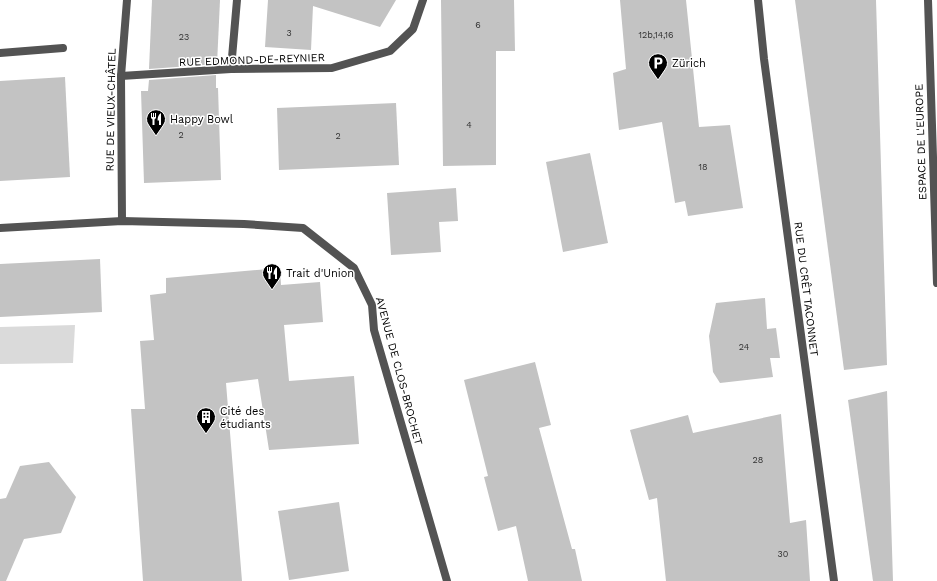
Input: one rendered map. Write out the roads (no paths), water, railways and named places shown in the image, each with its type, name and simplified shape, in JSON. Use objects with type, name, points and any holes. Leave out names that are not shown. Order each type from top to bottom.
[{"type":"street","name":"RUE DE VIEUX-CHÂTEL","points":[[122,221],[121,76],[127,0]]},
{"type":"street","points":[[231,69],[237,0]]},
{"type":"street","name":"RUE EDMOND-DE-REYNIER","points":[[121,76],[231,69],[332,68],[390,51],[413,29],[423,0]]},
{"type":"street","name":"RUE DU CRÊT TACONNET","points":[[758,0],[764,59],[834,581]]},
{"type":"street","name":"ESPACE DE L'EUROPE","points":[[928,0],[937,283]]},
{"type":"street","points":[[0,53],[63,48]]},
{"type":"street","name":"AVENUE DE CLOS-BROCHET","points":[[0,228],[122,221],[244,224],[303,228],[354,268],[372,305],[374,330],[448,581]]},
{"type":"place","name":"Zürich","points":[[658,80]]},
{"type":"place","name":"Happy Bowl","points":[[156,136]]},
{"type":"place","name":"Trait d'Union","points":[[272,290]]},
{"type":"place","name":"Cité des étudiants","points":[[206,434]]}]
